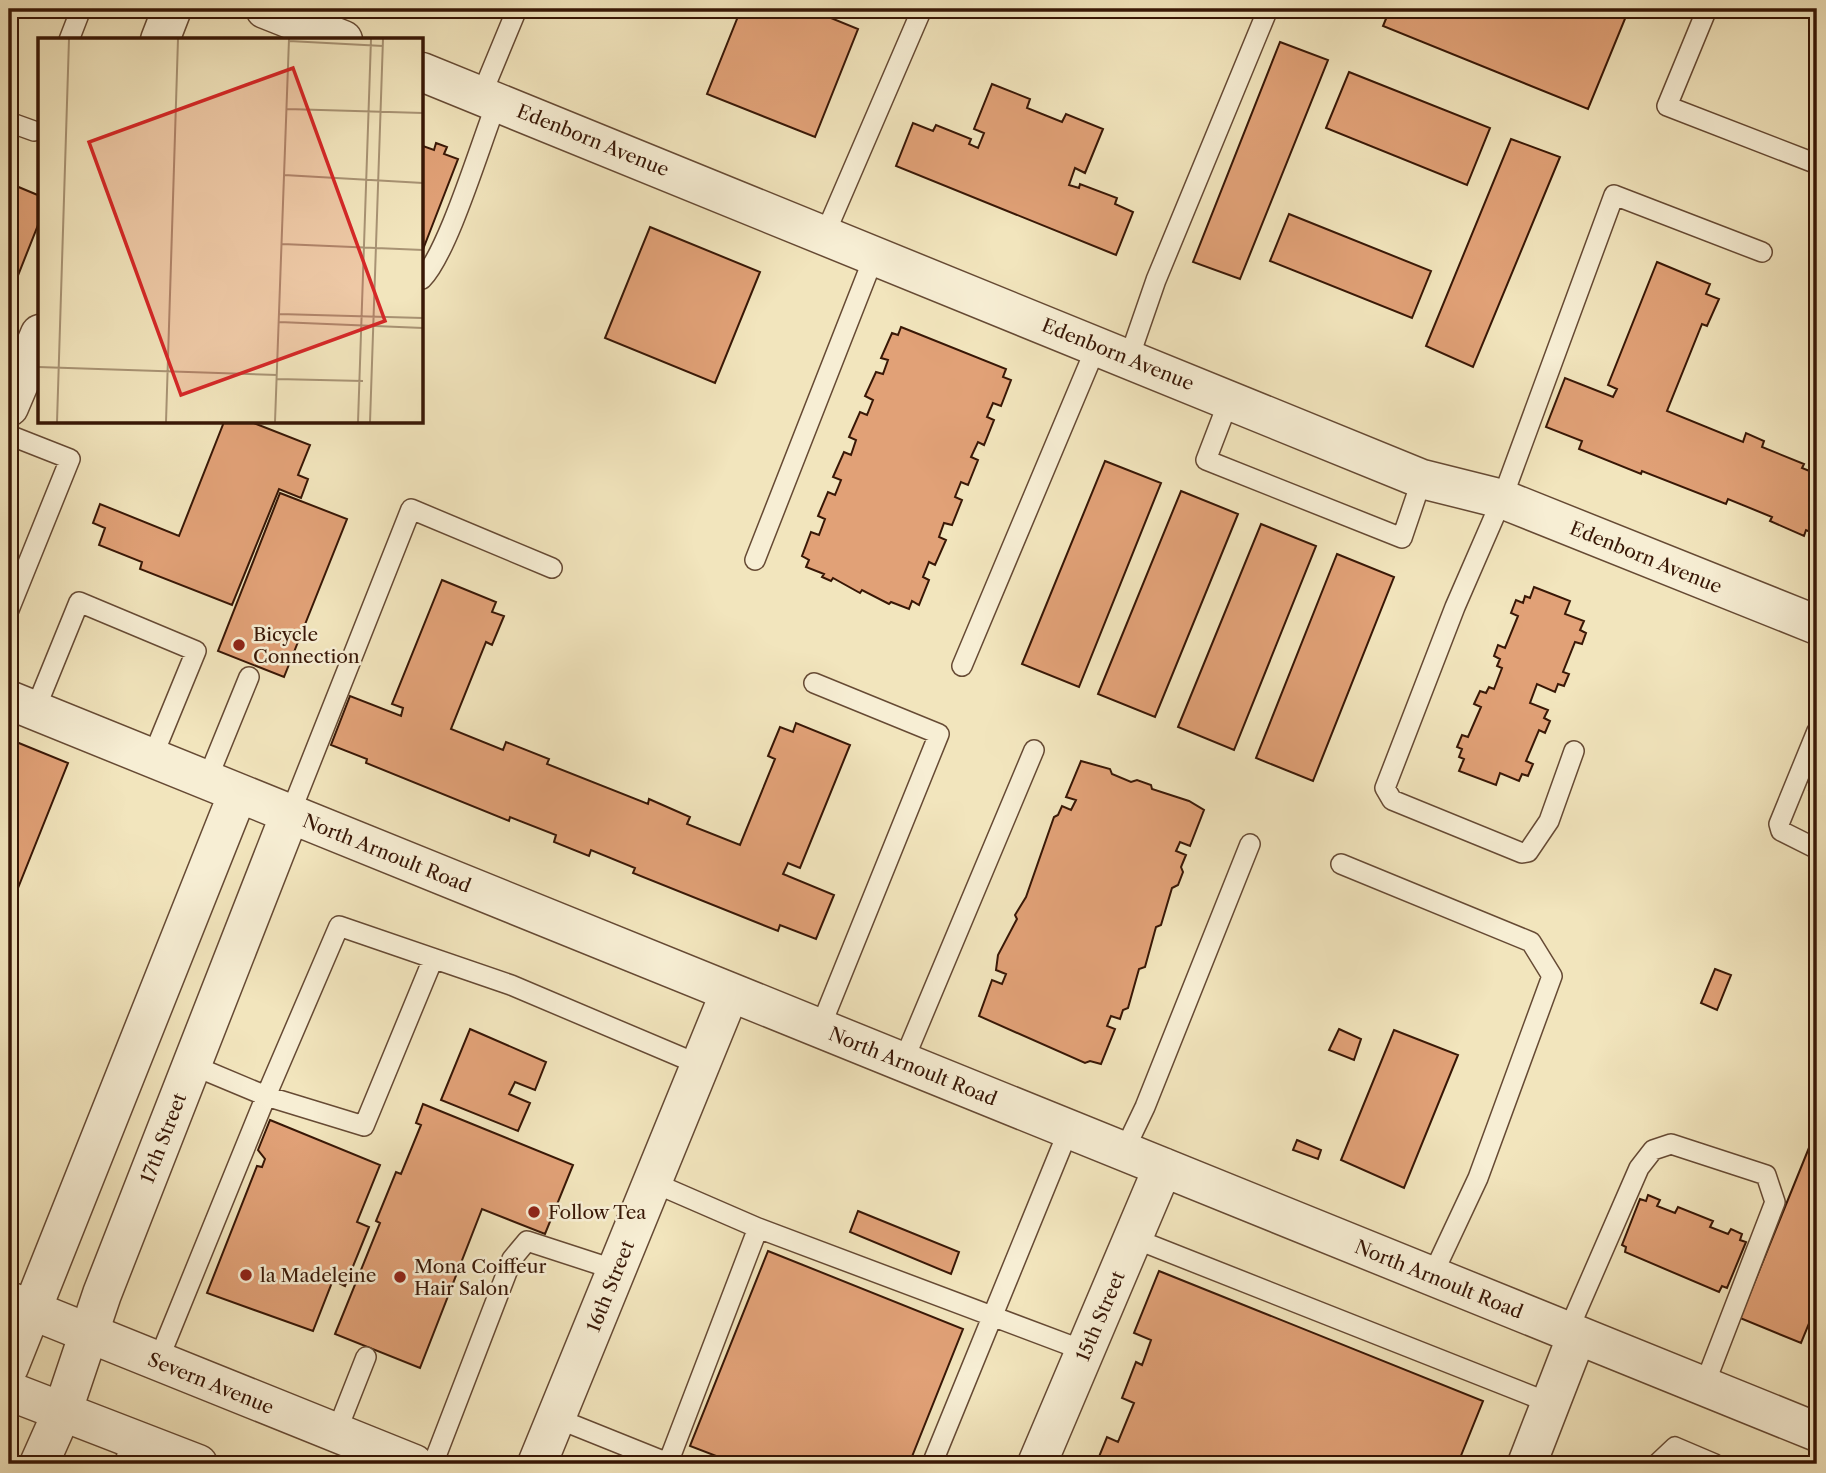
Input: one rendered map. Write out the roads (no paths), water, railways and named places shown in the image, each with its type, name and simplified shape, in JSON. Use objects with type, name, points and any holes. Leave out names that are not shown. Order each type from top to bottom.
[{"type":"street","points":[[161,38],[172,9]]},
{"type":"street","points":[[265,9],[338,38]]},
{"type":"street","name":"Edenborn Avenue","points":[[424,73],[1113,351],[1422,480],[1502,499],[1817,625]]},
{"type":"street","points":[[9,407],[38,348]]},
{"type":"street","name":"North Arnoult Road","points":[[22,705],[1817,1431]]},
{"type":"street","points":[[9,1367],[20,1305],[223,786]]},
{"type":"street","name":"17th Street","points":[[39,1464],[290,814]]},
{"type":"street","name":"16th Street","points":[[537,1464],[730,992]]},
{"type":"street","name":"15th Street","points":[[1037,1464],[1163,1167]]},
{"type":"street","name":"Severn Avenue","points":[[20,1305],[414,1464]]},
{"type":"street","points":[[1527,1464],[1572,1333]]},
{"type":"street","points":[[9,1391],[62,1410],[129,1451],[198,1464]]},
{"type":"lane","points":[[70,38],[81,9]]},
{"type":"lane","points":[[424,277],[442,247],[517,9]]},
{"type":"lane","points":[[825,234],[922,9]]},
{"type":"lane","points":[[962,666],[1113,351],[1156,281],[1268,9]]},
{"type":"lane","points":[[1707,9],[1667,106],[1817,164]]},
{"type":"lane","points":[[9,122],[38,127]]},
{"type":"lane","points":[[1574,751],[1549,821],[1528,852],[1522,853],[1392,800],[1385,788],[1455,607],[1502,499],[1614,195],[1762,252]]},
{"type":"lane","points":[[755,560],[875,254]]},
{"type":"lane","points":[[1229,400],[1206,460],[1402,538],[1422,480]]},
{"type":"lane","points":[[9,435],[70,459],[9,610]]},
{"type":"lane","points":[[290,814],[411,509],[552,568]]},
{"type":"lane","points":[[22,705],[79,603],[196,652],[152,758]]},
{"type":"lane","points":[[223,786],[249,677]]},
{"type":"lane","points":[[814,683],[939,734],[820,1028]]},
{"type":"lane","points":[[1817,731],[1779,824],[1781,831],[1790,838],[1817,849]]},
{"type":"lane","points":[[903,1062],[1034,750]]},
{"type":"lane","points":[[1124,1151],[1145,1107],[1250,844]]},
{"type":"lane","points":[[1340,864],[1531,943],[1552,976],[1478,1178],[1432,1276]]},
{"type":"lane","points":[[158,1361],[339,926],[511,985],[701,1065]]},
{"type":"lane","points":[[192,1065],[266,1096],[364,1126],[433,959]]},
{"type":"lane","points":[[932,1464],[1069,1129]]},
{"type":"lane","points":[[1572,1333],[1639,1168],[1653,1150],[1671,1144],[1766,1175],[1775,1202],[1704,1386]]},
{"type":"lane","points":[[652,1181],[758,1228],[1085,1351]]},
{"type":"lane","points":[[556,1418],[669,1464],[758,1228]]},
{"type":"lane","points":[[1133,1238],[1550,1403]]},
{"type":"lane","points":[[433,1464],[512,1259],[527,1241],[616,1270]]},
{"type":"lane","points":[[336,1433],[366,1357]]},
{"type":"lane","points":[[1657,1464],[1675,1447],[1715,1464]]},
{"type":"place","name":"Bicycle Connection","points":[[239,645]]},
{"type":"place","name":"Follow Tea","points":[[534,1212]]},
{"type":"place","name":"la Madeleine","points":[[246,1275]]},
{"type":"place","name":"Mona Coiffeur Hair Salon","points":[[400,1277]]}]
